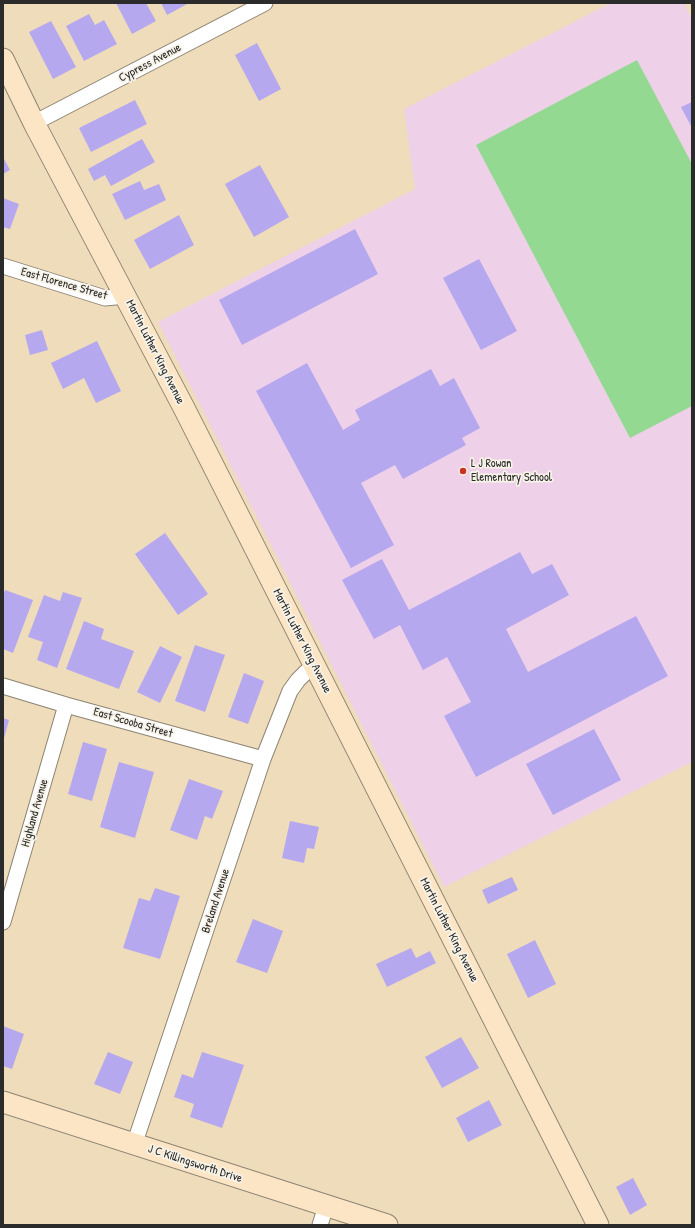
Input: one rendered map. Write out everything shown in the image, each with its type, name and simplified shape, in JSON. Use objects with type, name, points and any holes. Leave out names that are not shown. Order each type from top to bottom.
[{"type":"street","name":"Cypress Avenue","points":[[34,123],[265,3]]},
{"type":"street","name":"Martin Luther King Avenue","points":[[3,59],[34,123],[126,296],[598,1225]]},
{"type":"street","name":"East Florence Street","points":[[3,266],[105,298],[126,296]]},
{"type":"street","name":"Breland Avenue","points":[[134,1145],[263,759],[290,691],[306,672],[315,667]]},
{"type":"street","name":"East Scooba Street","points":[[3,686],[66,705],[263,759]]},
{"type":"street","name":"Highland Avenue","points":[[3,922],[66,705]]},
{"type":"street","name":"J C Killingsworth Drive","points":[[3,1102],[134,1145],[323,1215],[387,1225]]},
{"type":"shaded area","name":"L J Rowan Elementary School","points":[[611,3],[684,3],[692,19],[692,762],[444,887],[158,322],[415,189],[404,109]]},
{"type":"green space","points":[[637,60],[692,164],[692,406],[630,438],[476,145]]},
{"type":"building","points":[[116,3],[146,3],[156,21],[132,34]]},
{"type":"building","points":[[161,3],[189,3],[167,15]]},
{"type":"building","points":[[89,14],[95,25],[104,20],[117,44],[84,61],[66,26]]},
{"type":"building","points":[[51,21],[76,67],[53,79],[29,32]]},
{"type":"building","points":[[257,43],[281,89],[259,101],[235,55]]},
{"type":"building","points":[[135,100],[147,124],[91,152],[79,128]]},
{"type":"building","points":[[692,102],[692,128],[681,107]]},
{"type":"building","points":[[142,139],[155,162],[111,186],[105,175],[94,181],[88,169]]},
{"type":"building","points":[[3,157],[10,170],[3,174]]},
{"type":"building","points":[[260,165],[289,217],[254,237],[225,184]]},
{"type":"building","points":[[140,181],[144,190],[159,184],[166,200],[125,220],[112,194]]},
{"type":"building","points":[[3,198],[19,204],[10,229],[3,227]]},
{"type":"building","points":[[179,215],[194,245],[150,269],[134,240]]},
{"type":"building","points":[[355,229],[378,274],[242,345],[219,300]]},
{"type":"building","points":[[479,259],[517,331],[481,350],[443,278]]},
{"type":"building","points":[[42,330],[48,350],[30,355],[25,335]]},
{"type":"building","points":[[97,341],[121,391],[96,403],[84,378],[63,389],[51,363]]},
{"type":"building","points":[[307,363],[343,430],[360,420],[355,410],[431,369],[440,386],[454,378],[480,428],[462,438],[466,445],[403,479],[395,465],[361,483],[394,545],[351,568],[256,391]]},
{"type":"building","points":[[165,533],[208,594],[178,615],[135,554]]},
{"type":"building","points":[[520,552],[532,574],[552,564],[569,595],[506,629],[528,672],[636,616],[668,676],[476,777],[444,716],[471,702],[447,657],[423,670],[400,625],[374,639],[342,580],[382,559],[409,610]]},
{"type":"building","points":[[5,590],[33,600],[13,653],[3,649],[3,596]]},
{"type":"building","points":[[63,592],[82,598],[57,668],[37,660],[43,642],[28,637],[44,595],[60,601]]},
{"type":"building","points":[[84,621],[104,629],[101,639],[134,651],[119,689],[66,669]]},
{"type":"building","points":[[195,645],[225,655],[205,712],[175,701]]},
{"type":"building","points":[[160,646],[182,657],[160,703],[137,692]]},
{"type":"building","points":[[244,673],[264,681],[248,724],[228,717]]},
{"type":"building","points":[[3,718],[9,720],[3,742]]},
{"type":"building","points":[[594,729],[621,780],[553,815],[526,764]]},
{"type":"building","points":[[83,742],[107,749],[92,801],[68,794]]},
{"type":"building","points":[[119,762],[154,772],[135,838],[100,827]]},
{"type":"building","points":[[189,779],[223,791],[212,819],[205,816],[197,840],[170,830]]},
{"type":"building","points":[[290,821],[319,827],[314,849],[307,848],[304,863],[282,858]]},
{"type":"building","points":[[512,877],[518,890],[488,904],[482,890]]},
{"type":"building","points":[[155,888],[180,896],[160,959],[123,948],[139,898],[150,901]]},
{"type":"building","points":[[253,919],[283,931],[267,973],[236,962]]},
{"type":"building","points":[[535,940],[556,984],[528,998],[507,954]]},
{"type":"building","points":[[411,948],[416,958],[430,951],[436,963],[387,987],[376,964]]},
{"type":"building","points":[[3,1026],[24,1034],[12,1069],[3,1066]]},
{"type":"building","points":[[461,1037],[479,1068],[442,1088],[425,1057]]},
{"type":"building","points":[[108,1052],[133,1062],[120,1094],[94,1084]]},
{"type":"building","points":[[202,1052],[244,1065],[222,1128],[190,1117],[194,1104],[174,1097],[182,1074],[193,1078]]},
{"type":"building","points":[[489,1100],[502,1125],[468,1142],[456,1118]]},
{"type":"building","points":[[633,1178],[647,1205],[630,1215],[616,1187]]},
{"type":"place","name":"L J Rowan Elementary School","points":[[463,471]]}]
